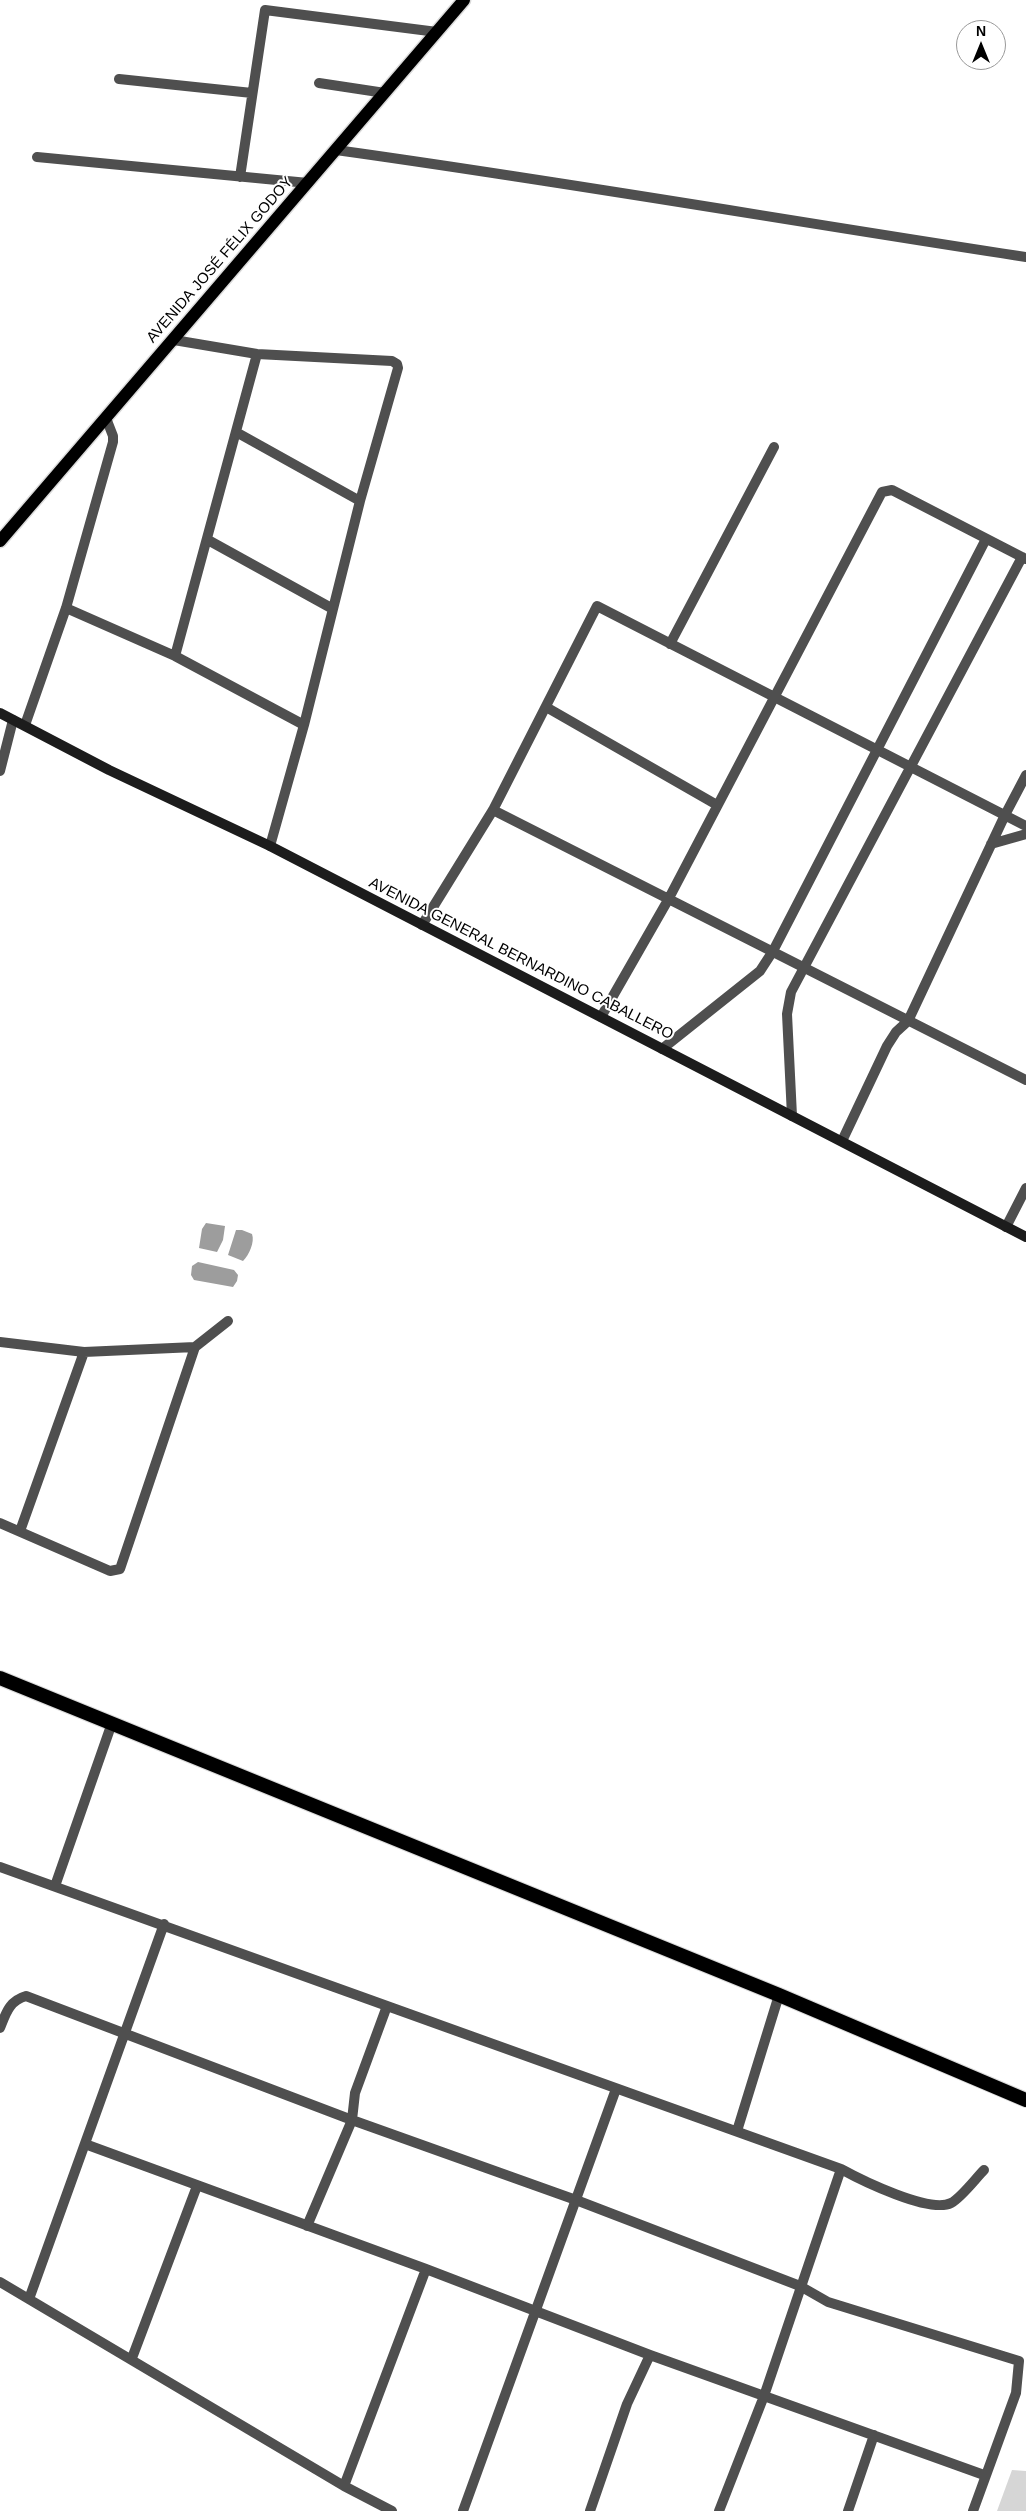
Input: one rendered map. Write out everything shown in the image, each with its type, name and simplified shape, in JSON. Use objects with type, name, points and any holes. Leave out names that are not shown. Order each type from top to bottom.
[{"type":"highway","points":[[0,1678],[779,1995],[1026,2100]]},
{"type":"main road","name":"AVENIDA JOSÉ FÉLIX GODOY","points":[[0,541],[464,0]]},
{"type":"main road","name":"AVENIDA GENERAL BERNARDINO CABALLERO","points":[[0,713],[109,770],[270,846],[1026,1237]]},
{"type":"street","points":[[240,176],[265,10],[437,32]]},
{"type":"street","points":[[119,78],[252,94]]},
{"type":"street","points":[[320,83],[385,93]]},
{"type":"street","points":[[336,150],[532,177],[642,198],[1026,257]]},
{"type":"street","points":[[37,157],[308,182]]},
{"type":"street","points":[[174,340],[257,354],[386,361],[397,364],[397,373],[360,501],[304,725],[270,846]]},
{"type":"street","points":[[175,656],[257,354]]},
{"type":"street","points":[[25,725],[66,608],[113,442],[114,436],[106,418]]},
{"type":"street","points":[[236,432],[360,501]]},
{"type":"street","points":[[670,644],[774,447]]},
{"type":"street","points":[[601,1017],[668,900],[882,492],[892,490],[1024,558],[909,768],[803,966],[791,992],[787,1014],[792,1116]]},
{"type":"street","points":[[662,1049],[760,971],[773,951],[875,750],[986,539]]},
{"type":"street","points":[[208,540],[333,609]]},
{"type":"street","points":[[422,924],[493,810],[597,606],[909,768],[1026,826]]},
{"type":"street","points":[[66,608],[175,656],[304,725]]},
{"type":"street","points":[[546,707],[717,805]]},
{"type":"street","points":[[0,771],[13,720]]},
{"type":"street","points":[[842,1141],[887,1046],[896,1032],[908,1022],[991,844],[1026,775]]},
{"type":"street","points":[[493,810],[668,900],[803,966],[908,1022],[1026,1080]]},
{"type":"street","points":[[991,844],[1026,834]]},
{"type":"street","points":[[1006,1227],[1026,1188]]},
{"type":"street","points":[[0,1523],[110,1571],[120,1569],[195,1347],[228,1321]]},
{"type":"street","points":[[0,1342],[84,1352],[195,1347]]},
{"type":"street","points":[[20,1531],[84,1352]]},
{"type":"street","points":[[55,1886],[112,1723]]},
{"type":"street","points":[[0,1867],[164,1924],[616,2089],[737,2131],[841,2169],[887,2190],[931,2205],[942,2206],[952,2203],[984,2170]]},
{"type":"street","points":[[29,2299],[164,1924]]},
{"type":"street","points":[[737,2131],[779,1995]]},
{"type":"street","points":[[0,2028],[8,2007],[16,1999],[26,1996],[352,2120],[576,2200],[800,2286],[828,2302],[1019,2361],[1016,2393],[984,2476],[973,2511]]},
{"type":"street","points":[[307,2226],[352,2120],[355,2093],[387,2006]]},
{"type":"street","points":[[463,2511],[616,2089]]},
{"type":"street","points":[[85,2144],[536,2310],[650,2355],[984,2476]]},
{"type":"street","points":[[719,2511],[764,2396],[841,2169]]},
{"type":"street","points":[[132,2358],[197,2186]]},
{"type":"street","points":[[344,2486],[426,2269]]},
{"type":"street","points":[[0,2282],[132,2358],[344,2486],[392,2511]]},
{"type":"street","points":[[590,2511],[627,2404],[650,2355]]},
{"type":"street","points":[[848,2511],[874,2435]]},
{"type":"shaded area","points":[[206,1223],[225,1226],[223,1240],[217,1252],[199,1248],[202,1229]]},
{"type":"shaded area","points":[[236,1230],[252,1234],[253,1237],[251,1248],[243,1261],[228,1255]]},
{"type":"shaded area","points":[[198,1262],[234,1270],[238,1275],[237,1281],[233,1287],[194,1280],[191,1275],[192,1266]]},
{"type":"shaded area","points":[[1012,2470],[1026,2471],[1026,2511],[997,2511]]}]
